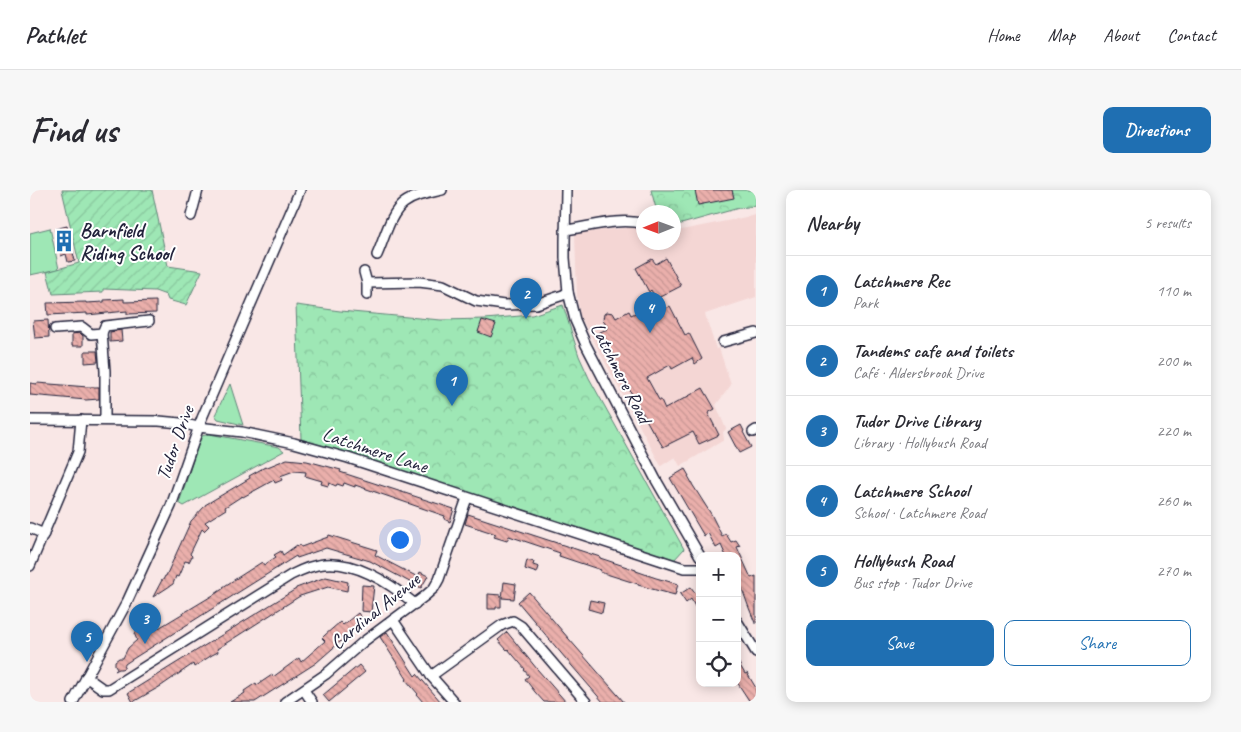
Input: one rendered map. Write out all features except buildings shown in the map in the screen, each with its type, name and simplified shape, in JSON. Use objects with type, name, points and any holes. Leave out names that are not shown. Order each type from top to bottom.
[{"type":"street","points":[[191,216],[198,190]]},
{"type":"street","name":"Tudor Drive","points":[[73,702],[127,602],[171,506],[198,427],[300,190]]},
{"type":"street","points":[[377,255],[394,213],[403,204],[423,195],[442,190]]},
{"type":"street","name":"Latchmere Road","points":[[566,190],[565,258],[568,292],[575,320],[656,480],[698,552]]},
{"type":"street","points":[[565,230],[617,222],[636,222]]},
{"type":"street","points":[[364,272],[368,283],[367,295]]},
{"type":"street","points":[[368,283],[419,282],[443,285],[476,301],[504,305],[536,304],[563,296],[568,292]]},
{"type":"street","points":[[105,420],[105,371],[102,333],[105,326],[149,321]]},
{"type":"street","points":[[55,329],[82,327],[91,334],[102,333]]},
{"type":"street","points":[[723,342],[756,333]]},
{"type":"street","name":"Latchmere Lane","points":[[30,420],[180,423],[242,432],[299,444],[348,458],[684,568],[696,568]]},
{"type":"street","points":[[30,566],[78,452],[81,420]]},
{"type":"street","name":"Cardinal Avenue","points":[[285,702],[326,674],[363,642],[434,588],[439,579],[467,498]]},
{"type":"street","points":[[30,528],[44,534]]},
{"type":"street","points":[[86,677],[103,689],[109,689],[291,575],[314,566],[336,564],[359,570],[399,591],[415,604]]},
{"type":"street","points":[[393,620],[432,676],[454,702]]},
{"type":"street","points":[[432,676],[502,626],[513,621],[521,626],[586,702]]},
{"type":"street","points":[[741,627],[755,647]]},
{"type":"street","points":[[304,690],[312,702]]},
{"type":"shaded area","points":[[756,215],[756,297],[705,314],[716,349],[719,348],[731,385],[716,405],[726,429],[723,432],[724,440],[680,466],[675,457],[661,466],[580,316],[577,296],[575,233],[636,227],[636,250],[681,250],[681,230]]},
{"type":"green space","points":[[62,190],[152,190],[168,266],[202,271],[186,305],[168,300],[166,295],[155,291],[103,289],[103,292],[53,294],[47,272],[79,263]]},
{"type":"green space","points":[[651,190],[756,190],[756,206],[739,208],[681,224],[681,205],[655,205]]},
{"type":"green space","points":[[50,228],[59,269],[30,275],[30,233]]},
{"type":"green space","points":[[296,305],[441,320],[532,315],[563,305],[579,356],[589,378],[684,549],[674,560],[301,439]]},
{"type":"green space","points":[[230,384],[243,425],[218,419],[215,415]]},
{"type":"green space","points":[[209,434],[279,447],[284,451],[184,506],[179,503],[199,442],[202,436]]},
{"type":"place","name":"Barnfield Riding School","points":[[64,241]]},
{"type":"place","name":"Tandems cafe and toilets","points":[[526,319]]},
{"type":"place","name":"Latchmere School","points":[[650,333]]},
{"type":"place","name":"Latchmere Rec","points":[[452,406]]},
{"type":"place","name":"Tudor Drive Library","points":[[145,644]]},
{"type":"place","name":"Hollybush Road","points":[[87,662]]}]
